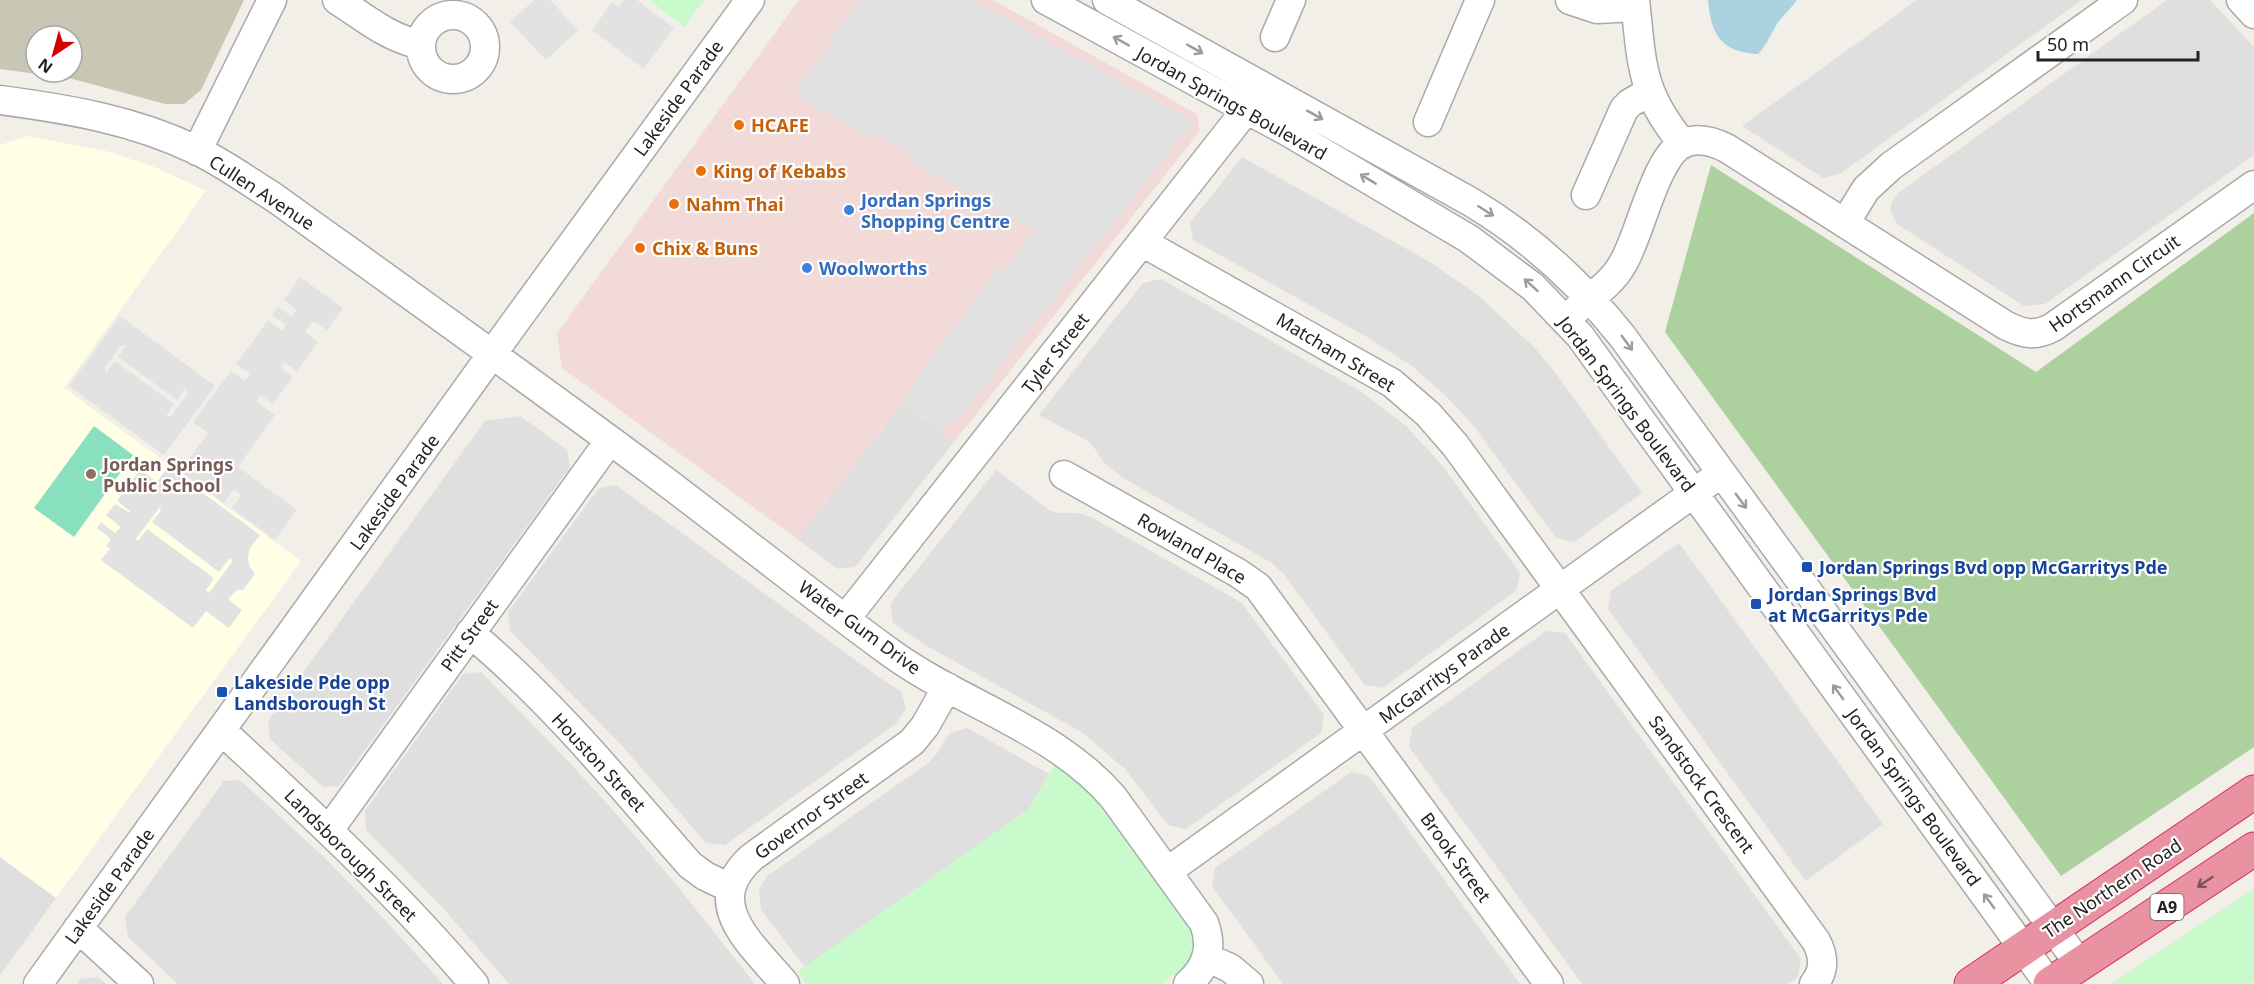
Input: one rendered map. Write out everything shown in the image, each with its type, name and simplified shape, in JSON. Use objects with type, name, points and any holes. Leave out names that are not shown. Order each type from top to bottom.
[{"type":"highway","name":"The Northern Road","points":[[1971,984],[2254,792]]},
{"type":"highway","name":"A9","points":[[2049,984],[2254,849]]},
{"type":"street","points":[[197,150],[272,0]]},
{"type":"street","points":[[337,0],[384,32],[405,42],[421,45]]},
{"type":"street","name":"Lakeside Parade","points":[[38,984],[750,0]]},
{"type":"street","name":"Jordan Springs Boulevard","points":[[1046,0],[1246,110],[1469,238],[1533,287],[1586,345],[2049,984]]},
{"type":"street","name":"Jordan Springs Boulevard","points":[[1107,0],[1500,219],[1546,255],[1590,297],[1622,336],[2080,965]]},
{"type":"street","points":[[1275,37],[1291,0]]},
{"type":"street","points":[[1428,122],[1480,0]]},
{"type":"street","points":[[1565,320],[1622,266],[1662,169],[1667,160],[1683,144],[1668,126],[1649,92],[1641,63],[1635,4],[1597,9],[1570,0]]},
{"type":"street","points":[[1845,223],[1866,189],[1876,178],[2123,0]]},
{"type":"street","points":[[2241,0],[2254,14]]},
{"type":"street","name":"Tyler Street","points":[[846,618],[1264,88]]},
{"type":"street","points":[[1586,195],[1624,109],[1629,103],[1649,92]]},
{"type":"street","name":"Cullen Avenue","points":[[0,100],[101,116],[150,131],[197,150],[275,198],[491,355]]},
{"type":"street","name":"Hortsmann Circuit","points":[[1683,144],[1696,140],[1718,144],[2005,325],[2031,334],[2053,327],[2254,185]]},
{"type":"street","name":"Matcham Street","points":[[1142,242],[1367,368],[1411,398],[1455,445],[1561,589]]},
{"type":"street","name":"Water Gum Drive","points":[[491,355],[610,440],[890,652],[947,687],[1058,747],[1078,762],[1113,797],[1204,923],[1208,933],[1208,958]]},
{"type":"street","name":"Pitt Street","points":[[329,830],[610,440]]},
{"type":"street","name":"McGarritys Parade","points":[[1168,871],[1721,474]]},
{"type":"street","name":"Rowland Place","points":[[1064,475],[1238,573],[1258,587],[1364,730]]},
{"type":"street","name":"Sandstock Crescent","points":[[1561,589],[1816,941],[1823,961],[1814,984]]},
{"type":"street","name":"Houston Street","points":[[470,633],[506,665],[574,733],[690,865],[705,876],[730,888]]},
{"type":"street","name":"Governor Street","points":[[730,888],[742,866],[752,857],[912,742],[925,726],[947,687]]},
{"type":"street","name":"Brook Street","points":[[1364,730],[1549,984]]},
{"type":"street","name":"Landsborough Street","points":[[222,731],[329,830],[396,897],[474,984]]},
{"type":"street","points":[[730,888],[732,913],[737,925],[785,984]]},
{"type":"street","points":[[78,928],[139,984]]},
{"type":"street","points":[[1188,984],[1203,968],[1208,958],[1230,968],[1250,984]]},
{"type":"shaded area","points":[[0,0],[244,0],[201,90],[184,104],[165,104],[84,82],[84,24],[24,24],[24,72],[0,69]]},
{"type":"shaded area","points":[[534,0],[550,0],[578,30],[546,60],[510,22]]},
{"type":"shaded area","points":[[624,0],[637,0],[674,28],[644,69],[592,30],[612,2],[619,7]]},
{"type":"shaded area","points":[[799,0],[993,0],[1197,114],[1200,131],[954,442],[902,404],[797,539],[562,368],[557,333]]},
{"type":"shaded area","points":[[858,0],[971,0],[1194,121],[956,422],[952,419],[941,432],[902,404],[999,266],[1006,270],[1034,231],[912,162],[915,155],[874,132],[870,139],[795,94]]},
{"type":"shaded area","points":[[1917,0],[2082,0],[1841,173],[1823,178],[1742,126]]},
{"type":"shaded area","points":[[2167,0],[2210,0],[2254,47],[2254,155],[2045,304],[2024,306],[1897,224],[1890,211],[1892,202],[1898,193]]},
{"type":"shaded area","name":"Jordan Springs Public School","points":[[28,136],[106,151],[157,168],[206,191],[64,388],[301,561],[56,898],[0,857],[0,145]]},
{"type":"shaded area","points":[[1242,157],[1430,262],[1479,296],[1535,348],[1642,493],[1574,542],[1556,538],[1473,425],[1447,397],[1413,367],[1367,337],[1193,240],[1190,223]]},
{"type":"shaded area","points":[[300,277],[343,308],[327,330],[313,321],[305,332],[318,342],[297,371],[284,362],[281,367],[293,377],[273,404],[260,395],[256,401],[275,415],[238,467],[297,510],[275,540],[232,508],[241,495],[234,489],[224,503],[180,471],[208,433],[193,422],[231,371],[245,381],[250,374],[236,364],[268,320],[282,331],[286,325],[272,315],[278,307],[292,317],[297,310],[284,300]]},
{"type":"shaded area","points":[[1161,279],[1362,392],[1406,426],[1442,465],[1520,573],[1517,590],[1383,688],[1365,685],[1283,573],[1270,562],[1123,478],[1105,464],[1086,440],[1039,415],[1143,283]]},
{"type":"shaded area","points":[[120,316],[215,386],[164,455],[69,386]],"holes":[[[120,346],[126,346],[118,357],[177,400],[185,388],[187,390],[188,393],[171,416],[166,416],[174,404],[115,361],[106,372],[105,368]]]},
{"type":"shaded area","points":[[902,404],[954,442],[855,567],[838,569],[797,539]]},
{"type":"shaded area","points":[[520,416],[567,450],[570,467],[339,786],[323,787],[270,739],[268,721],[485,421]]},
{"type":"shaded area","points":[[168,467],[260,535],[250,548],[248,557],[249,565],[255,574],[243,590],[237,590],[228,599],[242,610],[229,628],[206,611],[193,628],[101,560],[110,549],[106,546],[111,539],[97,528],[101,522],[115,533],[121,527],[106,515],[115,504],[130,513],[117,501],[140,470],[157,482]],"holes":[[[160,507],[161,510],[152,522],[219,572],[231,559],[232,562],[209,593],[206,590],[214,578],[147,529],[139,540],[135,540]]]},
{"type":"shaded area","points":[[996,470],[1049,510],[1058,513],[1078,513],[1091,517],[1242,603],[1324,715],[1321,733],[1186,829],[1168,825],[1125,769],[1083,733],[927,646],[893,623],[890,604]]},
{"type":"shaded area","points":[[616,485],[901,691],[906,708],[896,724],[725,845],[706,843],[624,748],[510,631],[508,612],[599,488]]},
{"type":"shaded area","points":[[1679,543],[1883,824],[1806,881],[1608,609],[1611,591]]},
{"type":"shaded area","points":[[1546,631],[1565,633],[1801,959],[1798,977],[1787,984],[1582,984],[1409,747],[1412,728]]},
{"type":"shaded area","points":[[481,672],[619,817],[755,984],[509,984],[443,908],[366,830],[365,811],[463,674]]},
{"type":"shaded area","points":[[967,728],[1049,774],[1029,809],[805,967],[761,910],[759,889],[767,876],[928,763],[950,733]]},
{"type":"shaded area","points":[[1351,772],[1369,776],[1520,984],[1283,984],[1212,886],[1215,868]]},
{"type":"shaded area","points":[[240,780],[326,859],[443,984],[178,984],[128,937],[125,917],[224,781]]},
{"type":"shaded area","points":[[0,857],[56,898],[0,975]]},
{"type":"shaded area","points":[[98,977],[106,984],[77,984],[81,979]]},
{"type":"green space","points":[[649,0],[704,0],[684,27]]},
{"type":"green space","points":[[1711,165],[2036,372],[2254,213],[2254,747],[2061,876],[1665,332]]},
{"type":"green space","points":[[94,426],[133,455],[74,537],[34,508]]},
{"type":"green space","points":[[1055,765],[1079,782],[1100,803],[1189,925],[1194,945],[1193,953],[1184,966],[1161,984],[806,984],[797,972],[1029,809]]},
{"type":"green space","points":[[2254,889],[2254,981],[2250,984],[2111,984]]},
{"type":"water","points":[[1708,0],[1797,0],[1779,21],[1758,54],[1735,50],[1720,39],[1712,23]]},
{"type":"place","name":"HCAFE","points":[[739,125]]},
{"type":"place","name":"King of Kebabs","points":[[701,171]]},
{"type":"place","name":"Nahm Thai","points":[[674,204]]},
{"type":"place","name":"Jordan Springs Shopping Centre","points":[[849,210]]},
{"type":"place","name":"Chix & Buns","points":[[640,248]]},
{"type":"place","name":"Woolworths","points":[[807,268]]},
{"type":"place","name":"Jordan Springs Public School","points":[[91,474]]},
{"type":"place","name":"Jordan Springs Bvd opp McGarritys Pde","points":[[1807,567]]},
{"type":"place","name":"Jordan Springs Bvd at McGarritys Pde","points":[[1756,604]]},
{"type":"place","name":"Lakeside Pde opp Landsborough St","points":[[222,692]]}]
